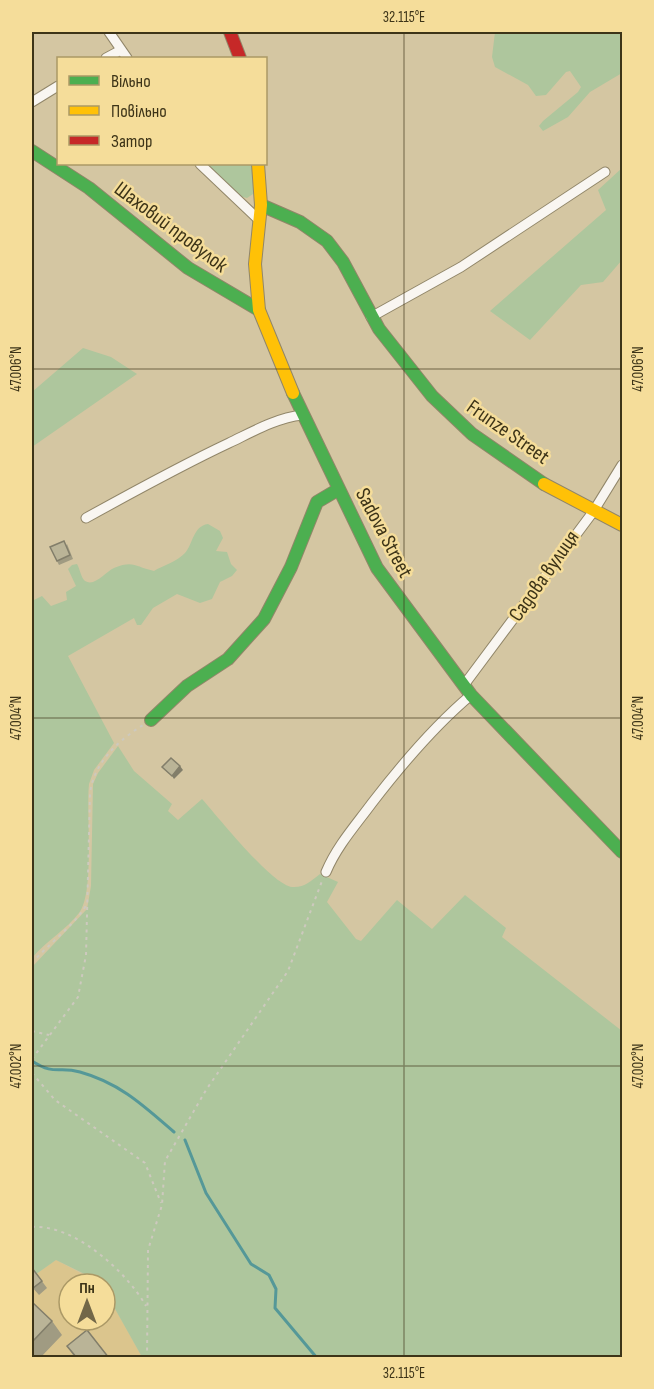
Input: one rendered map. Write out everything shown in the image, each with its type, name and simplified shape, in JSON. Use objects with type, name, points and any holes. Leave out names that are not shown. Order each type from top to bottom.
[{"type":"street","points":[[109,32],[126,57]]},
{"type":"street","points":[[230,32],[240,57]]},
{"type":"street","points":[[108,57],[121,50]]},
{"type":"street","points":[[32,102],[57,87]]},
{"type":"street","name":"Шаховий провулок","points":[[32,151],[80,182],[188,267],[259,310]]},
{"type":"street","points":[[201,165],[259,220]]},
{"type":"street","name":"Sadova Street","points":[[258,165],[261,205],[255,264],[259,310],[302,415],[377,568],[467,690],[622,852]]},
{"type":"street","points":[[371,317],[461,267],[605,172]]},
{"type":"street","name":"Frunze Street","points":[[261,205],[305,226],[335,249],[371,317],[431,395],[456,422],[488,448],[593,512],[622,525]]},
{"type":"street","points":[[86,518],[187,463],[247,434],[286,418],[302,415]]},
{"type":"street","name":"Садова вулиця","points":[[326,872],[341,843],[398,770],[467,690],[593,512],[622,465]]},
{"type":"street","points":[[151,720],[187,686],[228,659],[264,619],[291,567],[317,502],[339,489]]},
{"type":"path","points":[[32,1057],[78,997],[86,955],[90,794],[93,778],[115,746],[151,720]]},
{"type":"path","points":[[147,1358],[148,1250],[162,1205],[165,1161],[206,1090],[288,971],[326,872]]},
{"type":"path","points":[[32,963],[81,915],[88,897]]},
{"type":"path","points":[[32,1031],[49,1035]]},
{"type":"path","points":[[32,1073],[55,1100],[145,1163],[162,1205]]},
{"type":"path","points":[[32,1227],[46,1227],[86,1245],[121,1273],[146,1307]]},
{"type":"shaded area","points":[[56,1260],[78,1272],[57,1272],[57,1332],[117,1332],[117,1312],[142,1357],[32,1357],[32,1277]]},
{"type":"green space","points":[[495,32],[622,32],[622,73],[590,92],[568,117],[543,131],[539,126],[543,121],[581,87],[570,71],[566,72],[546,95],[536,96],[528,85],[495,67],[492,57]]},
{"type":"green space","points":[[204,165],[253,165],[253,194],[247,198],[239,196]]},
{"type":"green space","points":[[622,168],[622,260],[603,282],[581,285],[530,340],[490,311],[606,210],[598,190]]},
{"type":"green space","points":[[83,348],[111,357],[137,374],[32,447],[32,392]]},
{"type":"green space","points":[[208,524],[220,531],[223,538],[216,551],[227,552],[231,564],[237,570],[232,576],[220,582],[212,599],[200,603],[177,594],[153,608],[141,625],[137,625],[134,618],[68,656],[114,743],[94,770],[89,784],[89,852],[84,903],[74,919],[32,958],[32,601],[42,596],[51,606],[67,600],[66,592],[76,586],[68,569],[72,565],[77,564],[84,580],[89,582],[96,581],[114,568],[126,565],[154,571],[182,556],[199,528]]},
{"type":"green space","points":[[118,746],[134,771],[172,804],[168,811],[178,820],[202,799],[259,863],[283,883],[292,887],[300,886],[307,884],[320,874],[338,882],[327,902],[356,939],[361,941],[397,900],[432,929],[465,895],[506,928],[502,937],[622,1031],[622,1357],[142,1357],[117,1312],[117,1272],[80,1272],[56,1260],[32,1277],[32,967],[87,909],[91,886],[93,784],[98,773]]},
{"type":"building","points":[[64,541],[70,555],[57,561],[50,547]]},
{"type":"building","points":[[171,758],[180,766],[172,776],[162,767]]},
{"type":"building","points":[[32,1268],[42,1281],[33,1288],[32,1286]]},
{"type":"building","points":[[32,1302],[52,1321],[32,1342]]},
{"type":"building","points":[[84,1332],[89,1332],[109,1358],[77,1358],[67,1346]]},
{"type":"waterway","points":[[32,1061],[46,1068],[73,1070],[107,1082],[131,1096],[174,1132]]},
{"type":"waterway","points":[[185,1140],[206,1193],[251,1264],[269,1275],[276,1289],[275,1308],[317,1358]]},
{"type":"traffic: fast","points":[[32,151],[89,188],[188,268],[259,310]]},
{"type":"traffic: fast","points":[[261,205],[300,222],[327,241],[343,262],[379,329],[432,396],[472,434],[544,484]]},
{"type":"traffic: fast","points":[[293,393],[377,568],[471,695],[622,852]]},
{"type":"traffic: fast","points":[[151,720],[187,686],[228,659],[264,619],[291,567],[317,502],[339,489]]},
{"type":"traffic: slow","points":[[258,165],[261,205],[255,264],[259,310],[293,393]]},
{"type":"traffic: slow","points":[[544,484],[622,525]]},
{"type":"traffic: jam","points":[[230,32],[240,57]]}]
